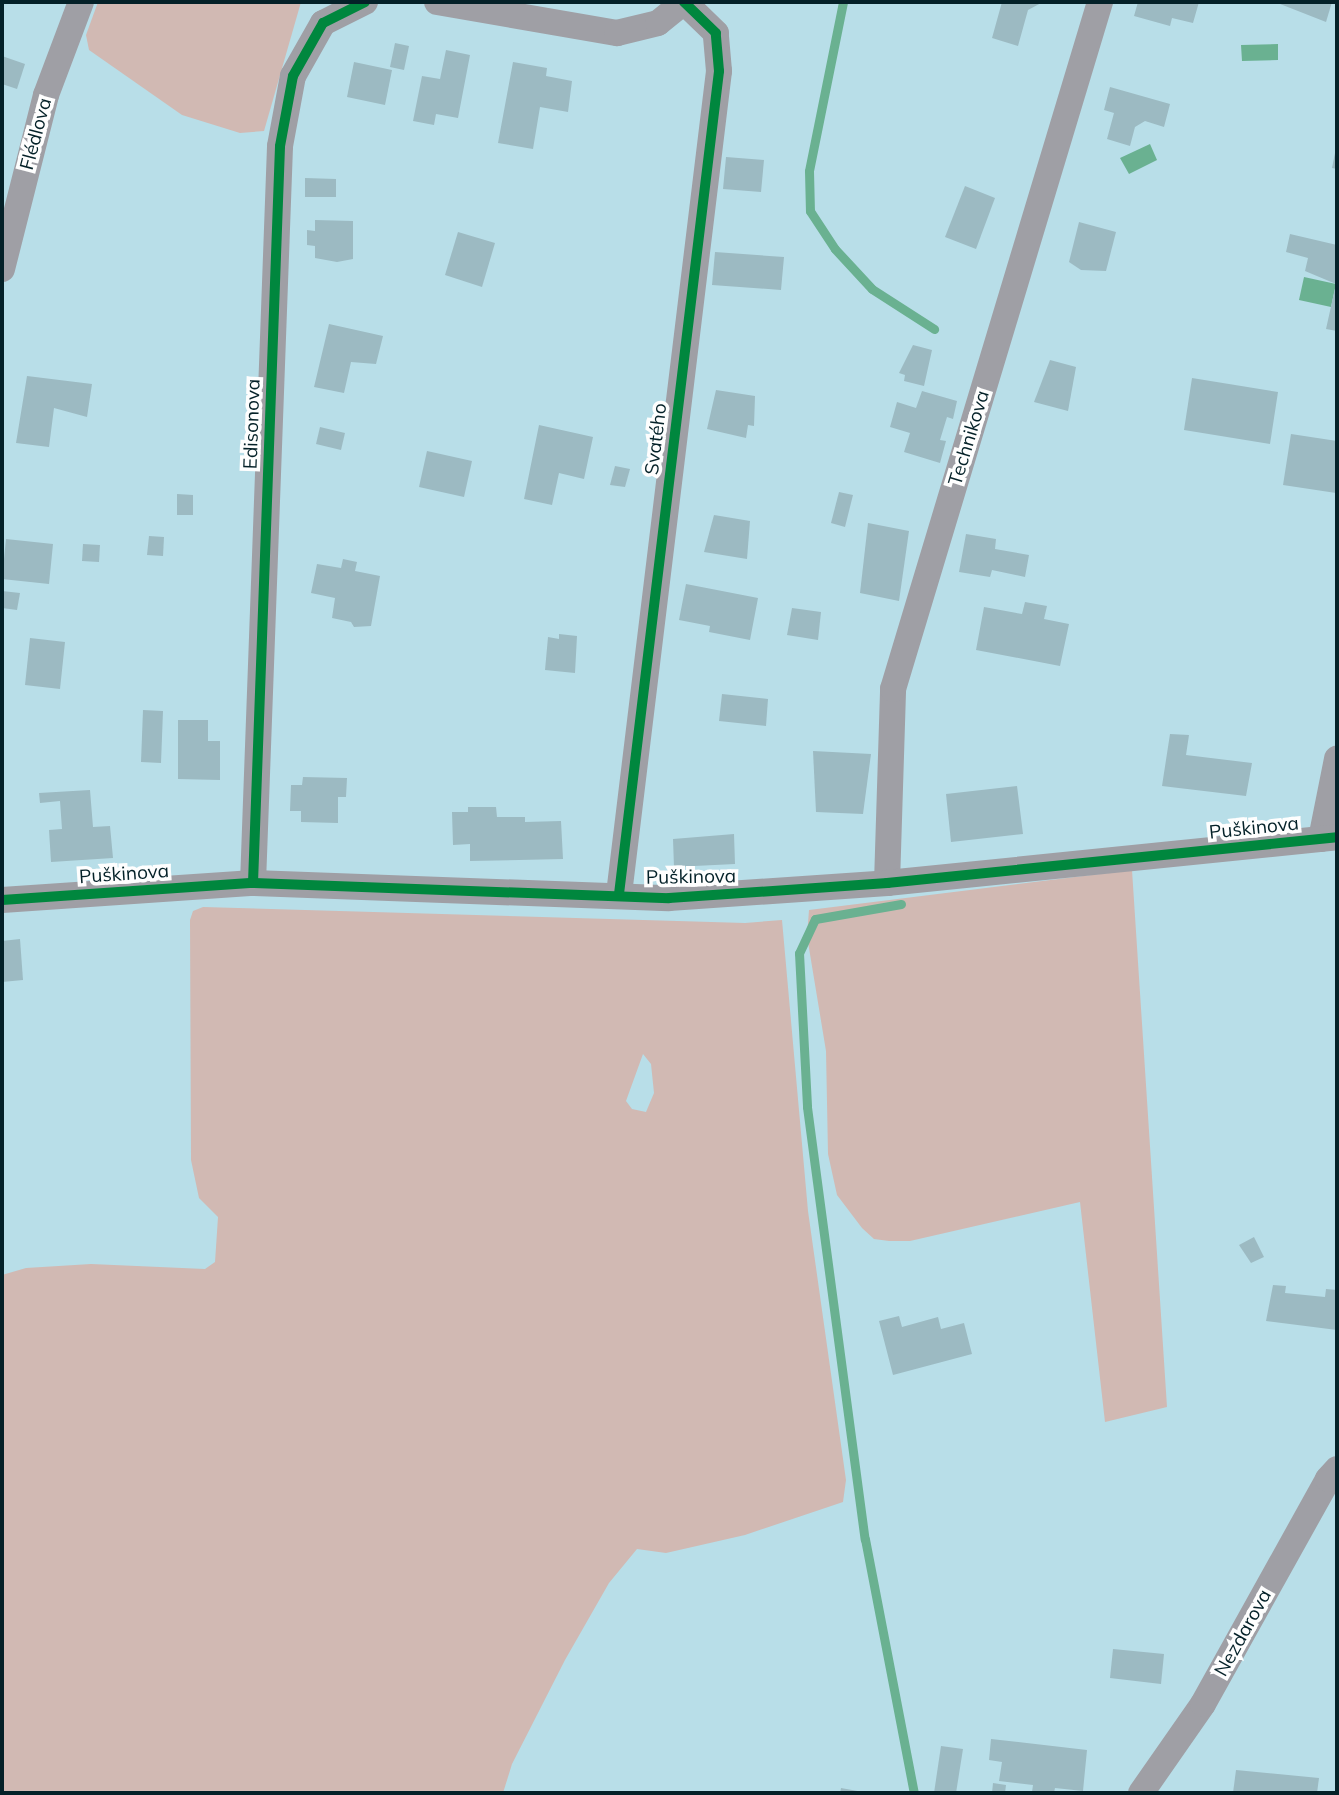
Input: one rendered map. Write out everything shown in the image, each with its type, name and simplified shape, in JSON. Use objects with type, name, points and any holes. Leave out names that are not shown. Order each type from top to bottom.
[{"type":"street","name":"Flédlova","points":[[2,269],[46,95],[81,2]]},
{"type":"street","name":"Edisonova","points":[[253,883],[280,146],[293,76],[323,23],[365,2]]},
{"type":"street","points":[[437,2],[617,33],[659,23],[684,2]]},
{"type":"street","name":"Svatého","points":[[619,894],[719,71],[716,33],[684,2]]},
{"type":"street","name":"Technikova","points":[[887,883],[894,689],[1100,2]]},
{"type":"street","points":[[1329,838],[1337,759]]},
{"type":"street","name":"Puškinova","points":[[2,900],[253,883],[619,894],[669,898],[887,883],[1329,838]]},
{"type":"street","name":"Nezdarova","points":[[1141,1793],[1203,1704],[1328,1479],[1337,1469]]},
{"type":"shaded area","points":[[98,2],[301,2],[264,131],[240,133],[182,115],[89,50],[86,35]]},
{"type":"shaded area","points":[[1278,44],[1278,60],[1242,61],[1241,45]]},
{"type":"shaded area","points":[[1150,144],[1157,160],[1129,174],[1120,158]]},
{"type":"shaded area","points":[[1304,277],[1336,284],[1331,307],[1299,300]]},
{"type":"shaded area","points":[[1132,870],[1167,1407],[1105,1422],[1080,1202],[910,1241],[889,1241],[874,1239],[862,1228],[837,1195],[828,1154],[826,1051],[807,936],[809,910]]},
{"type":"shaded area","points":[[203,907],[745,923],[782,920],[808,1211],[846,1480],[843,1502],[745,1535],[666,1553],[637,1549],[609,1583],[565,1660],[512,1764],[503,1793],[2,1793],[2,1275],[26,1268],[91,1264],[205,1269],[215,1262],[218,1217],[199,1198],[191,1160],[190,920],[193,911]],"holes":[[[643,1054],[651,1064],[654,1093],[646,1112],[632,1109],[626,1101]]]},
{"type":"building","points":[[1002,2],[1043,2],[1028,10],[1018,46],[992,38]]},
{"type":"building","points":[[1138,2],[1199,2],[1193,23],[1172,18],[1170,26],[1134,16]]},
{"type":"building","points":[[1275,2],[1332,2],[1326,22]]},
{"type":"building","points":[[395,43],[409,46],[404,70],[390,67]]},
{"type":"building","points":[[446,50],[470,55],[458,118],[436,114],[434,125],[413,121],[422,76],[440,79]]},
{"type":"building","points":[[2,56],[25,64],[17,89],[2,84]]},
{"type":"building","points":[[354,62],[392,70],[385,105],[347,97]]},
{"type":"building","points":[[513,62],[547,68],[546,76],[572,81],[568,112],[540,107],[533,149],[498,143]]},
{"type":"building","points":[[1110,87],[1170,104],[1164,127],[1145,121],[1135,127],[1130,146],[1107,139],[1114,113],[1104,110]]},
{"type":"building","points":[[1337,148],[1337,169],[1332,168]]},
{"type":"building","points":[[726,157],[764,160],[761,192],[723,189]]},
{"type":"building","points":[[305,178],[336,179],[336,197],[305,197]]},
{"type":"building","points":[[965,186],[995,198],[976,249],[945,237]]},
{"type":"building","points":[[315,220],[353,221],[353,259],[337,262],[315,258],[315,246],[307,245],[307,230],[315,231]]},
{"type":"building","points":[[1079,222],[1116,232],[1106,271],[1081,270],[1069,262]]},
{"type":"building","points":[[458,232],[495,243],[482,287],[445,275]]},
{"type":"building","points":[[1290,234],[1337,245],[1337,331],[1326,329],[1336,284],[1305,271],[1308,258],[1286,252]]},
{"type":"building","points":[[715,252],[784,257],[781,290],[712,285]]},
{"type":"building","points":[[329,324],[383,336],[376,364],[351,362],[344,393],[314,387]]},
{"type":"building","points":[[913,345],[932,350],[924,386],[904,381],[905,375],[899,373]]},
{"type":"building","points":[[1050,360],[1076,367],[1068,411],[1034,402]]},
{"type":"building","points":[[27,376],[92,384],[87,417],[54,408],[49,447],[16,443]]},
{"type":"building","points":[[1192,378],[1278,392],[1270,444],[1184,430]]},
{"type":"building","points":[[716,390],[755,396],[754,426],[748,425],[746,438],[707,429]]},
{"type":"building","points":[[922,391],[957,401],[953,419],[947,417],[940,440],[946,441],[940,463],[904,452],[910,433],[890,427],[897,402],[916,408]]},
{"type":"building","points":[[539,425],[593,437],[584,479],[559,473],[552,505],[524,499]]},
{"type":"building","points":[[320,427],[345,433],[341,450],[316,444]]},
{"type":"building","points":[[1291,434],[1337,441],[1336,493],[1283,485]]},
{"type":"building","points":[[427,451],[472,461],[464,497],[419,487]]},
{"type":"building","points":[[615,466],[630,469],[625,487],[610,485]]},
{"type":"building","points":[[839,492],[853,495],[845,527],[831,523]]},
{"type":"building","points":[[177,494],[193,495],[193,515],[177,515]]},
{"type":"building","points":[[714,515],[750,521],[747,559],[704,552]]},
{"type":"building","points":[[868,523],[909,531],[899,601],[860,593]]},
{"type":"building","points":[[966,534],[996,539],[995,549],[1029,555],[1025,577],[992,570],[990,577],[959,572]]},
{"type":"building","points":[[149,536],[164,537],[163,556],[147,555]]},
{"type":"building","points":[[6,539],[53,544],[49,584],[2,579]]},
{"type":"building","points":[[83,544],[100,545],[99,562],[82,561]]},
{"type":"building","points":[[343,559],[357,562],[355,571],[380,576],[371,626],[354,627],[351,622],[332,618],[335,598],[311,593],[317,564],[341,568]]},
{"type":"building","points":[[686,584],[758,598],[750,640],[709,632],[710,626],[679,620]]},
{"type":"building","points":[[2,591],[20,593],[17,610],[2,608]]},
{"type":"building","points":[[1025,602],[1047,606],[1044,619],[1069,624],[1060,666],[976,650],[984,607],[1022,614]]},
{"type":"building","points":[[792,608],[821,612],[818,640],[787,635]]},
{"type":"building","points":[[559,634],[577,636],[575,673],[545,670],[548,637],[559,639]]},
{"type":"building","points":[[30,638],[65,642],[60,689],[25,685]]},
{"type":"building","points":[[722,694],[768,699],[766,726],[719,721]]},
{"type":"building","points":[[143,710],[163,711],[161,763],[141,762]]},
{"type":"building","points":[[178,720],[208,720],[208,741],[220,741],[220,780],[178,779]]},
{"type":"building","points":[[1170,734],[1189,735],[1186,755],[1252,763],[1246,796],[1162,786]]},
{"type":"building","points":[[813,751],[871,754],[863,814],[816,812]]},
{"type":"building","points":[[303,777],[347,778],[346,797],[338,797],[338,823],[301,822],[301,811],[290,811],[291,785],[302,785]]},
{"type":"building","points":[[1017,786],[1023,834],[951,842],[946,794]]},
{"type":"building","points":[[90,790],[93,827],[110,826],[113,858],[51,862],[49,830],[62,829],[60,801],[40,803],[39,793]]},
{"type":"building","points":[[468,807],[496,807],[497,817],[525,817],[525,822],[561,821],[563,859],[470,861],[470,844],[453,845],[452,812],[468,812]]},
{"type":"building","points":[[734,834],[735,864],[674,867],[673,839]]},
{"type":"building","points":[[20,939],[23,980],[2,982],[2,941]]},
{"type":"building","points":[[1254,1237],[1264,1257],[1251,1263],[1239,1245]]},
{"type":"building","points":[[1273,1285],[1286,1286],[1285,1293],[1325,1297],[1326,1289],[1337,1290],[1337,1330],[1266,1321]]},
{"type":"building","points":[[899,1316],[902,1327],[938,1317],[941,1329],[964,1323],[972,1354],[893,1375],[879,1321]]},
{"type":"building","points":[[1113,1649],[1164,1654],[1161,1684],[1110,1678]]},
{"type":"building","points":[[991,1739],[1087,1750],[1083,1791],[1055,1788],[1054,1793],[1032,1792],[1033,1785],[999,1781],[1002,1762],[989,1760]]},
{"type":"building","points":[[941,1746],[963,1749],[956,1793],[934,1793]]},
{"type":"building","points":[[1236,1770],[1319,1778],[1317,1793],[1233,1793]]},
{"type":"building","points":[[993,1783],[1006,1785],[1005,1793],[992,1793]]},
{"type":"building","points":[[841,1788],[863,1792],[840,1793]]},
{"type":"waterway","points":[[843,2],[809,171],[810,211],[835,249],[872,289],[934,329]]},
{"type":"waterway","points":[[901,904],[815,919],[799,953],[807,1107],[865,1539],[914,1793]]},
{"type":"cycle path","points":[[253,883],[280,146],[293,76],[323,23],[365,2]]},
{"type":"cycle path","points":[[619,894],[719,71],[716,33],[684,2]]},
{"type":"cycle path","points":[[2,900],[253,883],[669,898],[887,883],[1337,837]]}]
